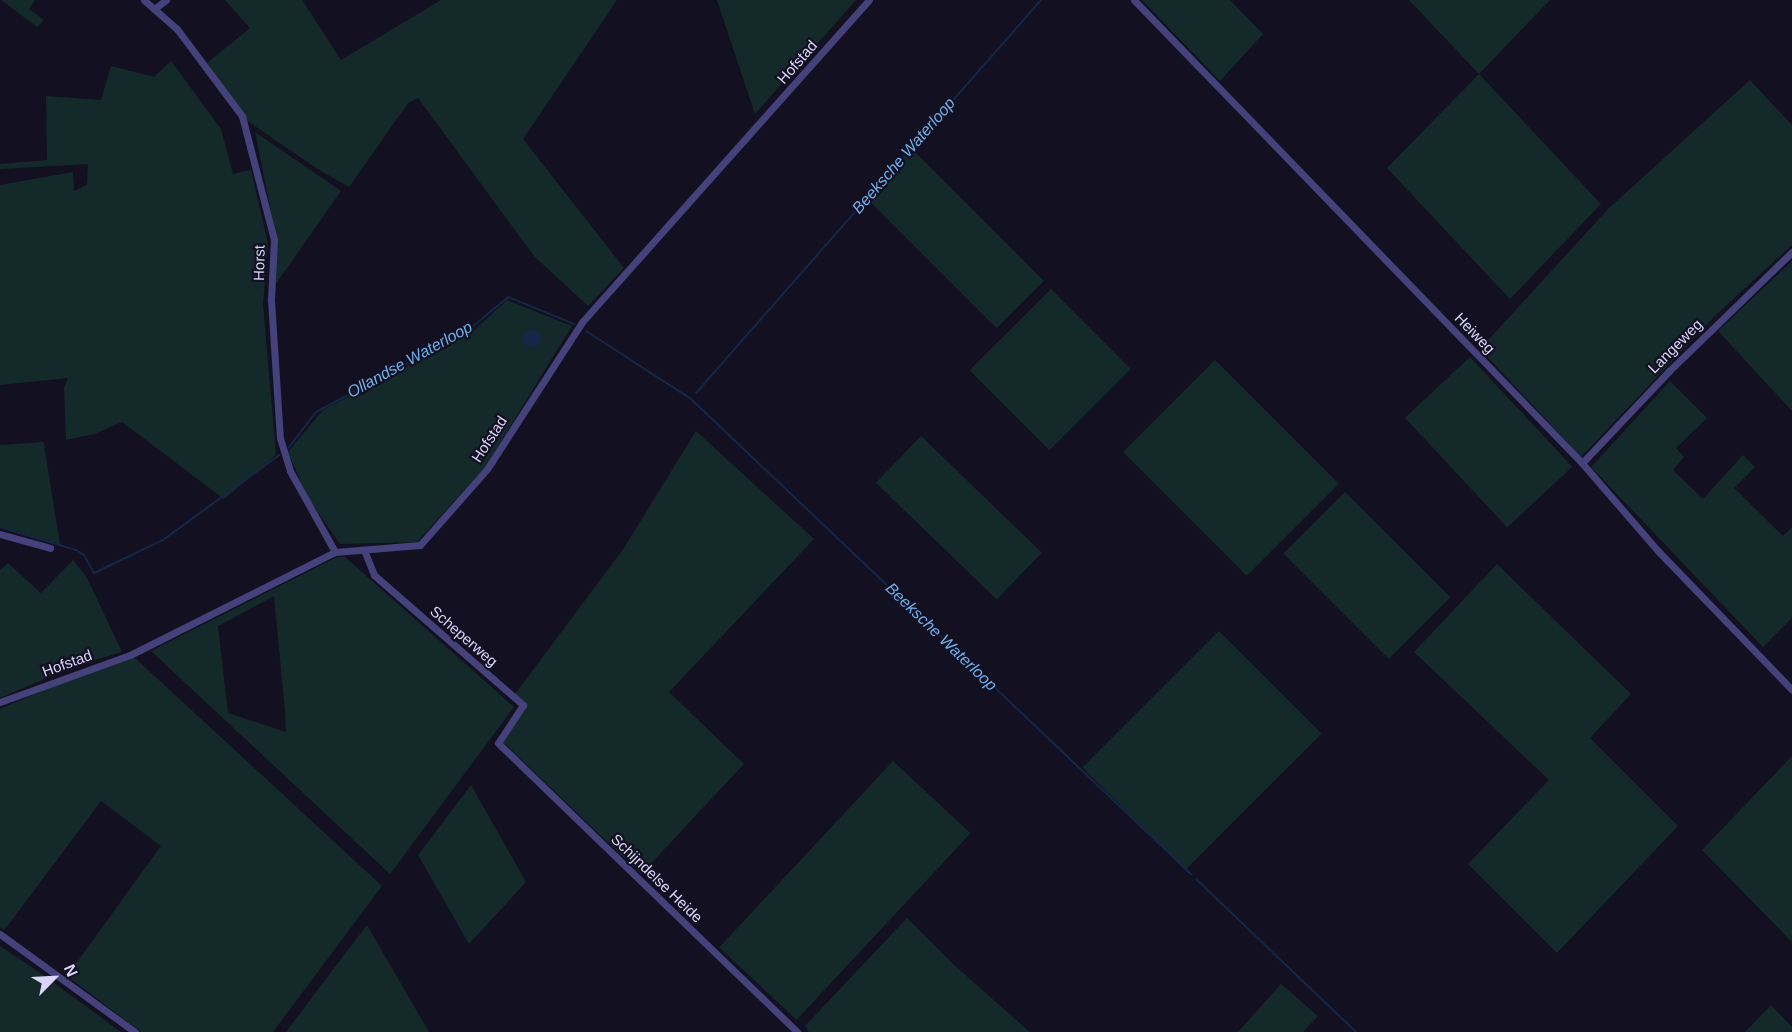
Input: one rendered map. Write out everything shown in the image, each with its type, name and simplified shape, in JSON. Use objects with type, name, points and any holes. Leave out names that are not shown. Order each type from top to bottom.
[{"type":"street","name":"Horst","points":[[144,0],[177,29],[242,116],[274,240],[272,300],[280,438],[290,471],[335,552]]},
{"type":"street","points":[[154,9],[166,0]]},
{"type":"street","name":"Hofstad","points":[[0,702],[130,655],[335,552],[420,545],[487,469],[582,322],[869,0]]},
{"type":"street","name":"Heiweg","points":[[1134,0],[1582,463],[1658,551],[1792,690]]},
{"type":"street","name":"Langeweg","points":[[1582,463],[1669,371],[1792,252]]},
{"type":"street","points":[[0,534],[50,548]]},
{"type":"street","name":"Scheperweg","points":[[364,550],[374,575],[523,705],[498,743]]},
{"type":"street","name":"Schijndelse Heide","points":[[498,743],[797,1032]]},
{"type":"street","points":[[0,934],[135,1032]]},
{"type":"green space","points":[[1,0],[35,0],[29,9],[44,20],[37,27]]},
{"type":"green space","points":[[225,0],[302,0],[341,60],[441,0],[617,0],[523,139],[624,268],[588,306],[534,256],[418,98],[408,103],[349,187],[316,168],[246,120],[207,63],[250,28]]},
{"type":"green space","points":[[717,0],[856,0],[755,114]]},
{"type":"green space","points":[[1142,0],[1230,0],[1263,34],[1220,81]]},
{"type":"green space","points":[[1409,0],[1550,0],[1479,74]]},
{"type":"green space","points":[[171,61],[221,129],[233,174],[251,170],[268,244],[263,304],[276,455],[224,499],[122,422],[94,434],[66,440],[64,388],[68,378],[0,385],[0,185],[73,172],[74,191],[87,185],[88,164],[0,169],[0,164],[47,160],[46,96],[101,100],[111,66],[154,77]]},
{"type":"green space","points":[[1479,74],[1601,204],[1510,299],[1387,168]]},
{"type":"green space","points":[[1750,80],[1792,125],[1792,245],[1717,314],[1581,457],[1480,349],[1608,209]]},
{"type":"green space","points":[[255,132],[341,191],[275,285],[276,236]]},
{"type":"green space","points":[[911,148],[1044,281],[997,328],[864,195]]},
{"type":"green space","points":[[1792,261],[1792,411],[1718,331]]},
{"type":"green space","points":[[1051,289],[1131,369],[1050,450],[970,370]]},
{"type":"green space","points":[[507,300],[572,326],[485,467],[417,542],[340,544],[308,498],[288,452],[323,410],[471,333]]},
{"type":"green space","points":[[1470,357],[1572,467],[1507,527],[1405,418]]},
{"type":"green space","points":[[1215,360],[1339,484],[1247,576],[1123,452]]},
{"type":"green space","points":[[1670,381],[1707,418],[1676,448],[1684,457],[1673,470],[1703,499],[1743,455],[1755,467],[1734,488],[1783,536],[1792,527],[1792,618],[1763,647],[1591,467]]},
{"type":"green space","points":[[696,431],[814,539],[669,692],[744,764],[641,874],[503,742],[525,709],[515,694],[624,548]]},
{"type":"green space","points":[[921,436],[1042,553],[997,599],[876,483]]},
{"type":"green space","points":[[44,442],[60,544],[0,526],[0,445]]},
{"type":"green space","points":[[1345,492],[1450,597],[1389,659],[1283,554]]},
{"type":"green space","points":[[337,557],[345,557],[514,707],[390,874],[151,651]],"holes":[[[274,596],[286,732],[228,713],[218,626]]]},
{"type":"green space","points":[[73,560],[87,578],[122,652],[75,666],[0,698],[0,570],[8,563],[41,593]]},
{"type":"green space","points":[[1497,564],[1631,694],[1590,738],[1678,826],[1557,953],[1468,864],[1549,780],[1414,652]]},
{"type":"green space","points":[[1219,631],[1322,734],[1185,870],[1083,767]]},
{"type":"green space","points":[[135,658],[382,886],[273,1032],[141,1032],[67,976],[161,846],[101,801],[4,930],[0,927],[0,709],[91,670]]},
{"type":"green space","points":[[1792,756],[1792,942],[1702,850]]},
{"type":"green space","points":[[893,761],[971,833],[797,1020],[719,947]]},
{"type":"green space","points":[[471,785],[526,882],[469,944],[418,855]]},
{"type":"green space","points":[[907,918],[954,965],[1030,1032],[809,1032],[805,1026]]},
{"type":"green space","points":[[367,925],[429,1032],[286,1032],[322,984]]},
{"type":"green space","points":[[0,946],[42,974],[121,1032],[0,1032]]},
{"type":"green space","points":[[1281,984],[1318,1016],[1303,1032],[1238,1032]]},
{"type":"green space","points":[[1771,1005],[1792,1027],[1792,1032],[1745,1032]]},
{"type":"water","points":[[528,329],[536,329],[541,334],[539,345],[528,347],[523,342],[523,334]]},
{"type":"waterway","name":"Beeksche Waterloop","points":[[696,393],[1041,0]]},
{"type":"waterway","name":"Ollandse Waterloop","points":[[289,447],[316,412],[465,333],[508,297],[574,324]]},
{"type":"waterway","name":"Beeksche Waterloop","points":[[586,331],[691,399],[1191,874]]},
{"type":"waterway","name":"Ollandse Waterloop","points":[[0,527],[76,550],[84,555],[94,573],[163,540],[279,455]]},
{"type":"waterway","name":"Beeksche Waterloop","points":[[1197,880],[1356,1032]]}]
